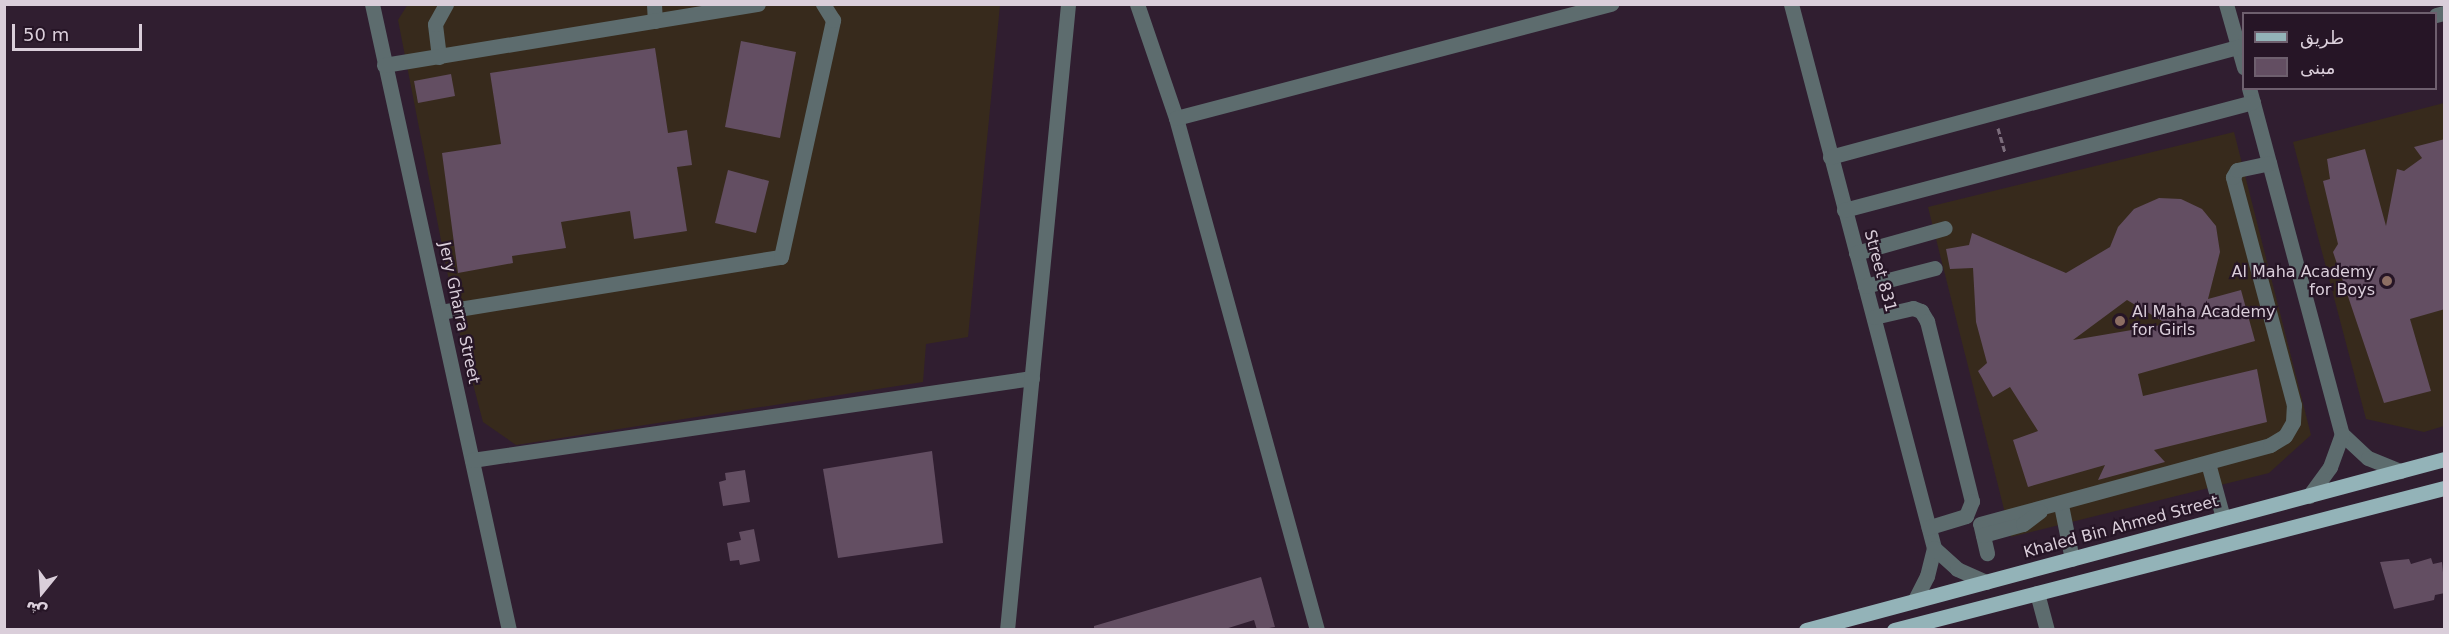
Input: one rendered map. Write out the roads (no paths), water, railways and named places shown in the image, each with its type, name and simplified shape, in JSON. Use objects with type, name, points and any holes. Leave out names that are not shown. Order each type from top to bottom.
[{"type":"main road","name":"Khaled Bin Ahmed Street","points":[[1806,630],[2445,459]]},
{"type":"main road","points":[[1894,630],[1918,626],[2445,488]]},
{"type":"street","name":"Jery Gharra Street","points":[[372,4],[509,630]]},
{"type":"street","points":[[439,57],[435,24],[446,4]]},
{"type":"street","points":[[654,4],[656,21]]},
{"type":"street","points":[[384,64],[439,57],[758,4]]},
{"type":"street","points":[[440,312],[781,257],[833,20],[823,4]]},
{"type":"street","points":[[1007,630],[1068,4]]},
{"type":"street","points":[[1137,4],[1176,118],[1317,630]]},
{"type":"street","points":[[1176,118],[1611,4]]},
{"type":"street","name":"Street 831","points":[[1791,4],[1934,548],[1927,576],[1914,601]]},
{"type":"street","points":[[2226,4],[2242,61]]},
{"type":"street","points":[[1830,158],[2238,47]]},
{"type":"street","points":[[1844,210],[2008,166],[2251,95],[2342,434],[2368,458],[2400,471]]},
{"type":"street","points":[[1982,530],[2025,509],[2040,511],[2270,445],[2285,436],[2293,422],[2294,405],[2234,177],[2236,170],[2269,163]]},
{"type":"street","points":[[1856,253],[1945,228]]},
{"type":"street","points":[[1865,286],[1935,268]]},
{"type":"street","points":[[1874,317],[1913,308],[1925,315],[1972,501],[1968,513]]},
{"type":"street","points":[[472,460],[1032,378]]},
{"type":"street","points":[[2309,496],[2330,467],[2342,434]]},
{"type":"street","points":[[2208,463],[2223,518]]},
{"type":"street","points":[[2061,505],[2072,559]]},
{"type":"street","points":[[1929,527],[1968,513]]},
{"type":"street","points":[[1968,513],[1982,530],[1987,553]]},
{"type":"street","points":[[1934,548],[1957,569],[1986,582]]},
{"type":"street","points":[[2037,593],[2047,630]]},
{"type":"place","name":"Al Maha Academy for Boys","points":[[2387,281]]},
{"type":"place","name":"Al Maha Academy for Girls","points":[[2120,321]]}]
